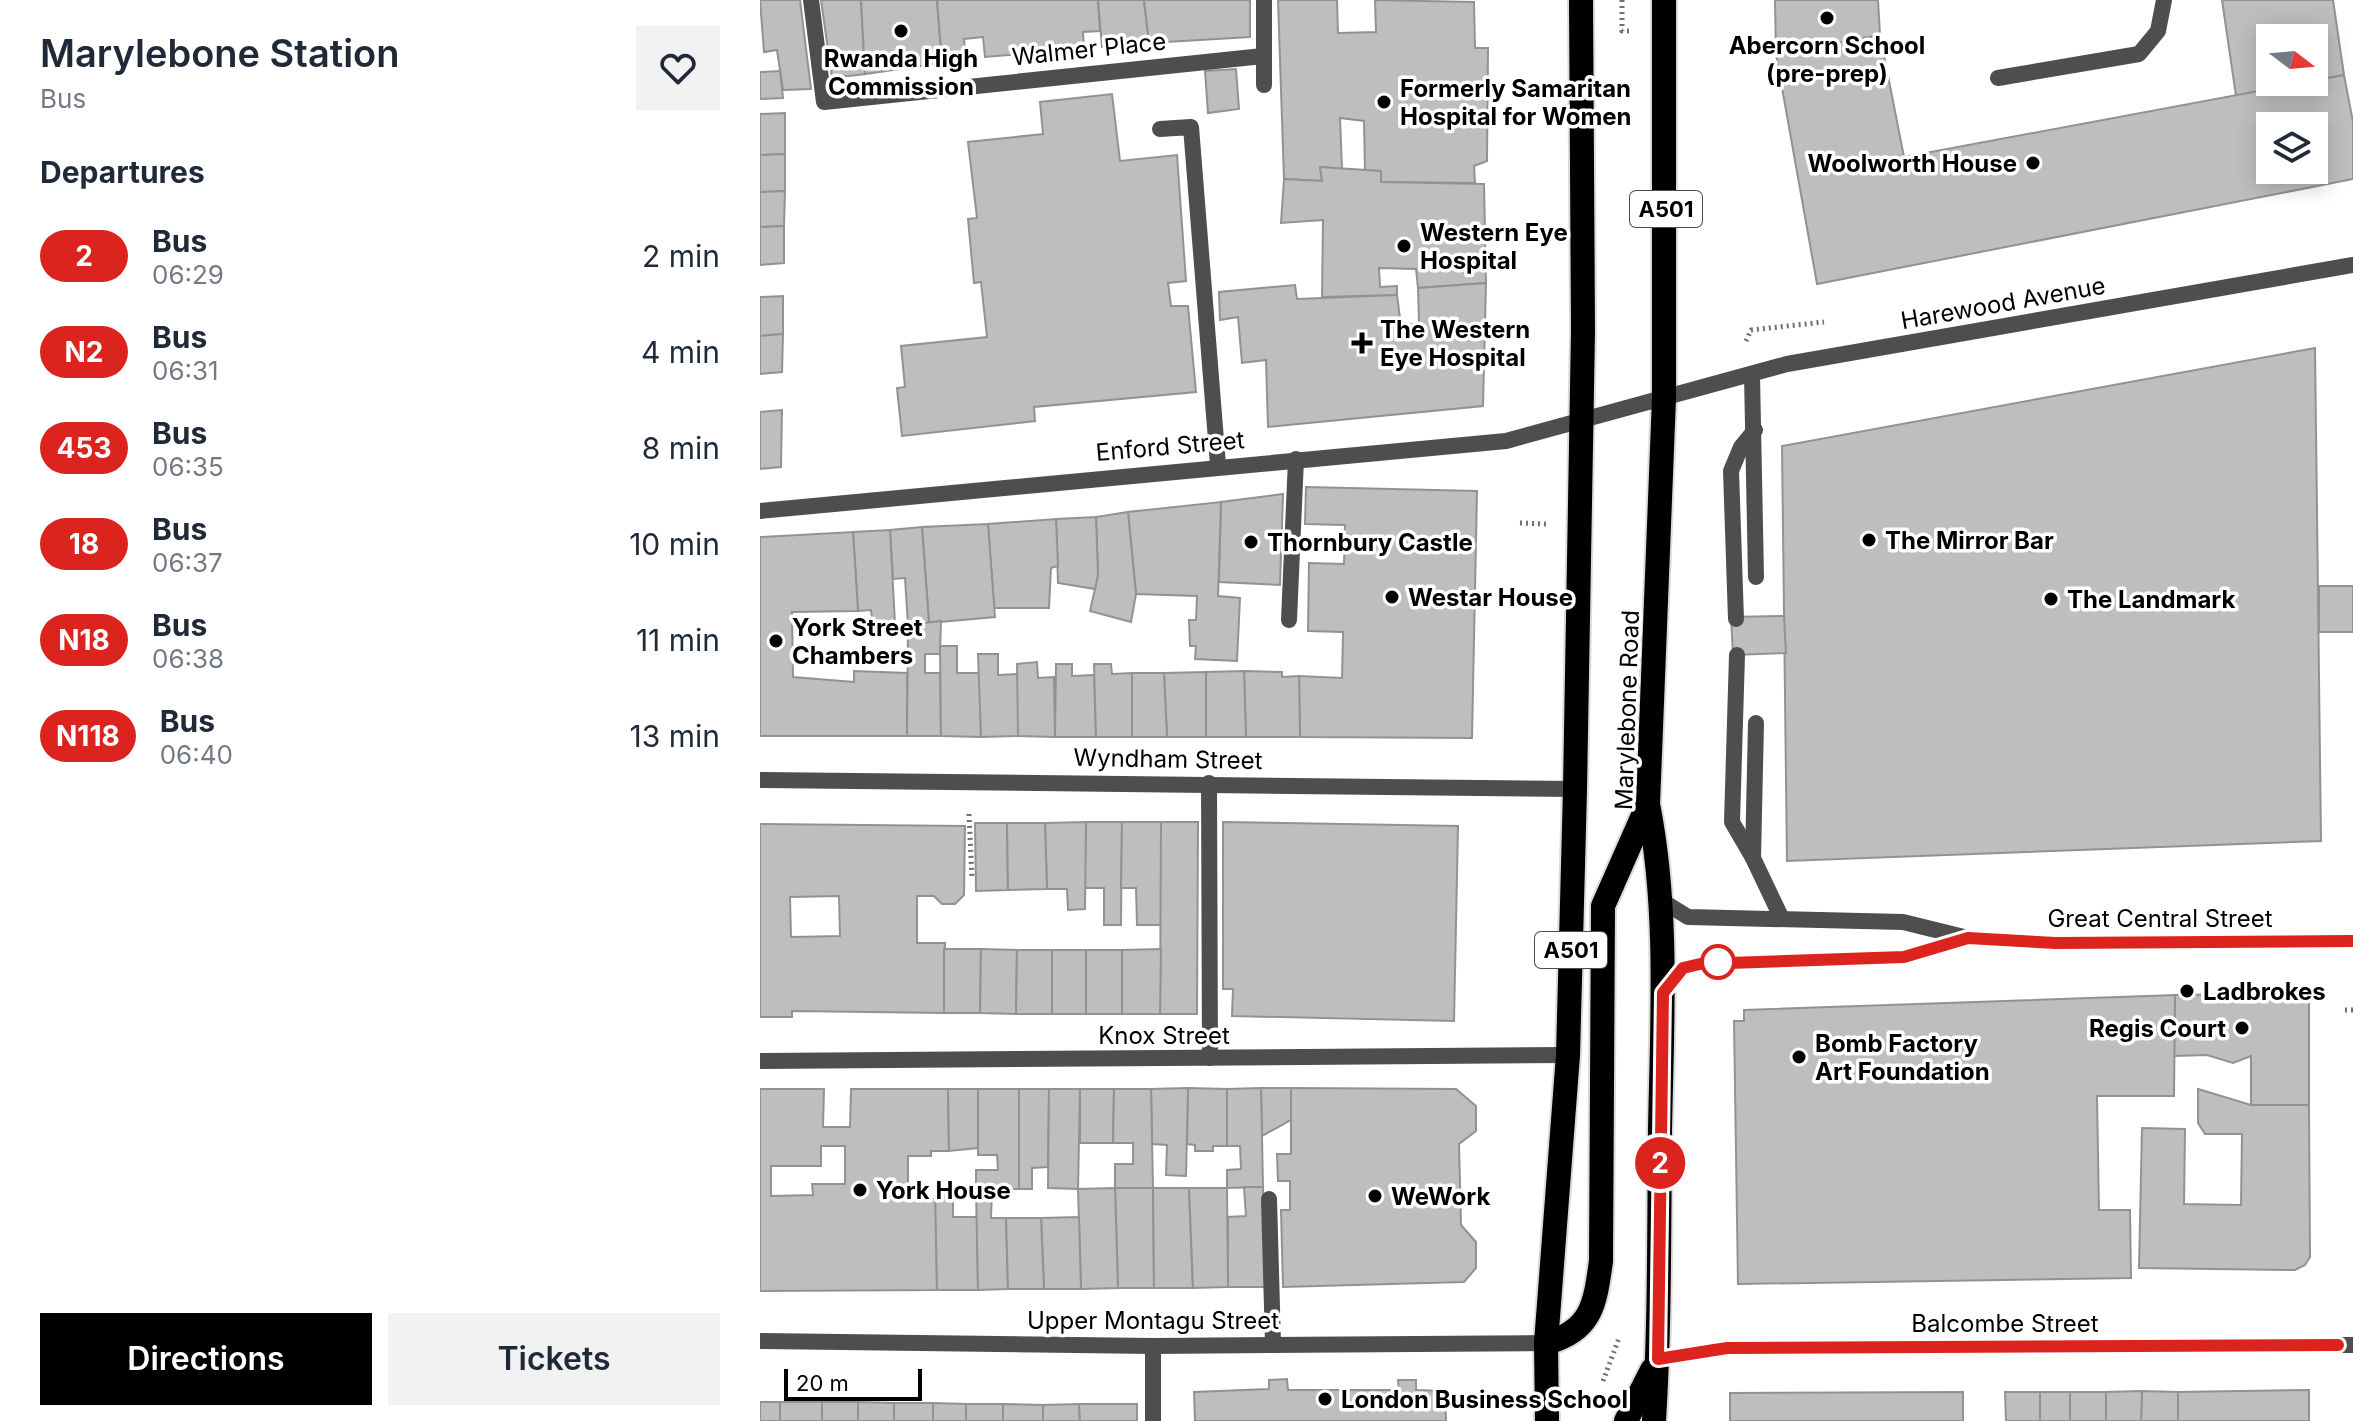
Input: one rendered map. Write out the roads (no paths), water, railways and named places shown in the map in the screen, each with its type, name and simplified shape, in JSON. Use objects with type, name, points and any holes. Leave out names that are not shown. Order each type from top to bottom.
[{"type":"highway","name":"Marylebone Road","points":[[1547,1421],[1546,1343],[1568,1055],[1575,789],[1582,418],[1581,0]]},
{"type":"highway","name":"Marylebone Road","points":[[1654,1421],[1658,1359],[1663,993],[1657,848],[1648,804],[1664,398],[1664,0]]},
{"type":"highway","points":[[1546,1343],[1577,1331],[1587,1319],[1598,1286],[1601,1261],[1603,906],[1648,804]]},
{"type":"highway","points":[[1626,1421],[1658,1359]]},
{"type":"street","name":"Walmer Place","points":[[811,0],[824,102],[1263,56]]},
{"type":"street","points":[[1264,0],[1264,85]]},
{"type":"street","points":[[1998,78],[2139,54],[2158,31],[2164,0]]},
{"type":"street","points":[[1160,129],[1191,127],[1218,465]]},
{"type":"street","name":"Harewood Avenue","points":[[1582,418],[1787,364],[2353,265]]},
{"type":"street","points":[[1752,375],[1756,577]]},
{"type":"street","name":"Enford Street","points":[[760,511],[1218,465],[1506,441],[1582,418]]},
{"type":"street","points":[[1736,619],[1731,471],[1741,447],[1755,430]]},
{"type":"street","points":[[1289,620],[1296,459]]},
{"type":"street","points":[[1737,655],[1732,822],[1782,919]]},
{"type":"street","points":[[1753,858],[1756,723]]},
{"type":"street","name":"Wyndham Street","points":[[760,780],[1575,789]]},
{"type":"street","points":[[1209,783],[1210,1058]]},
{"type":"street","name":"Great Central Street","points":[[1659,899],[1688,917],[1903,922],[1968,938],[2056,943],[2353,941]]},
{"type":"street","name":"Great Central Street","points":[[1663,993],[1683,968],[1700,964],[1904,957],[1968,938]]},
{"type":"street","name":"Knox Street","points":[[760,1061],[1568,1055]]},
{"type":"street","points":[[1269,1199],[1273,1344]]},
{"type":"street","name":"Upper Montagu Street","points":[[760,1341],[1153,1346],[1546,1343]]},
{"type":"street","name":"Balcombe Street","points":[[1658,1359],[1727,1348],[2353,1345]]},
{"type":"street","points":[[1153,1346],[1153,1421]]},
{"type":"place","name":"Abercorn School (pre-prep)","points":[[1827,18]]},
{"type":"place","name":"Rwanda High Commission","points":[[901,31]]},
{"type":"place","name":"Formerly Samaritan Hospital for Women","points":[[1384,102]]},
{"type":"place","name":"Woolworth House","points":[[2033,163]]},
{"type":"place","name":"Western Eye Hospital","points":[[1404,246]]},
{"type":"place","name":"The Western Eye Hospital","points":[[1362,343]]},
{"type":"place","name":"The Mirror Bar","points":[[1869,540]]},
{"type":"place","name":"Thornbury Castle","points":[[1251,542]]},
{"type":"place","name":"Westar House","points":[[1392,597]]},
{"type":"place","name":"The Landmark","points":[[2051,599]]},
{"type":"place","name":"York Street Chambers","points":[[776,641]]},
{"type":"place","name":"Ladbrokes","points":[[2187,991]]},
{"type":"place","name":"Regis Court","points":[[2242,1028]]},
{"type":"place","name":"Bomb Factory Art Foundation","points":[[1799,1057]]},
{"type":"place","name":"York House","points":[[860,1190]]},
{"type":"place","name":"WeWork","points":[[1375,1196]]},
{"type":"place","name":"London Business School","points":[[1325,1399]]}]
